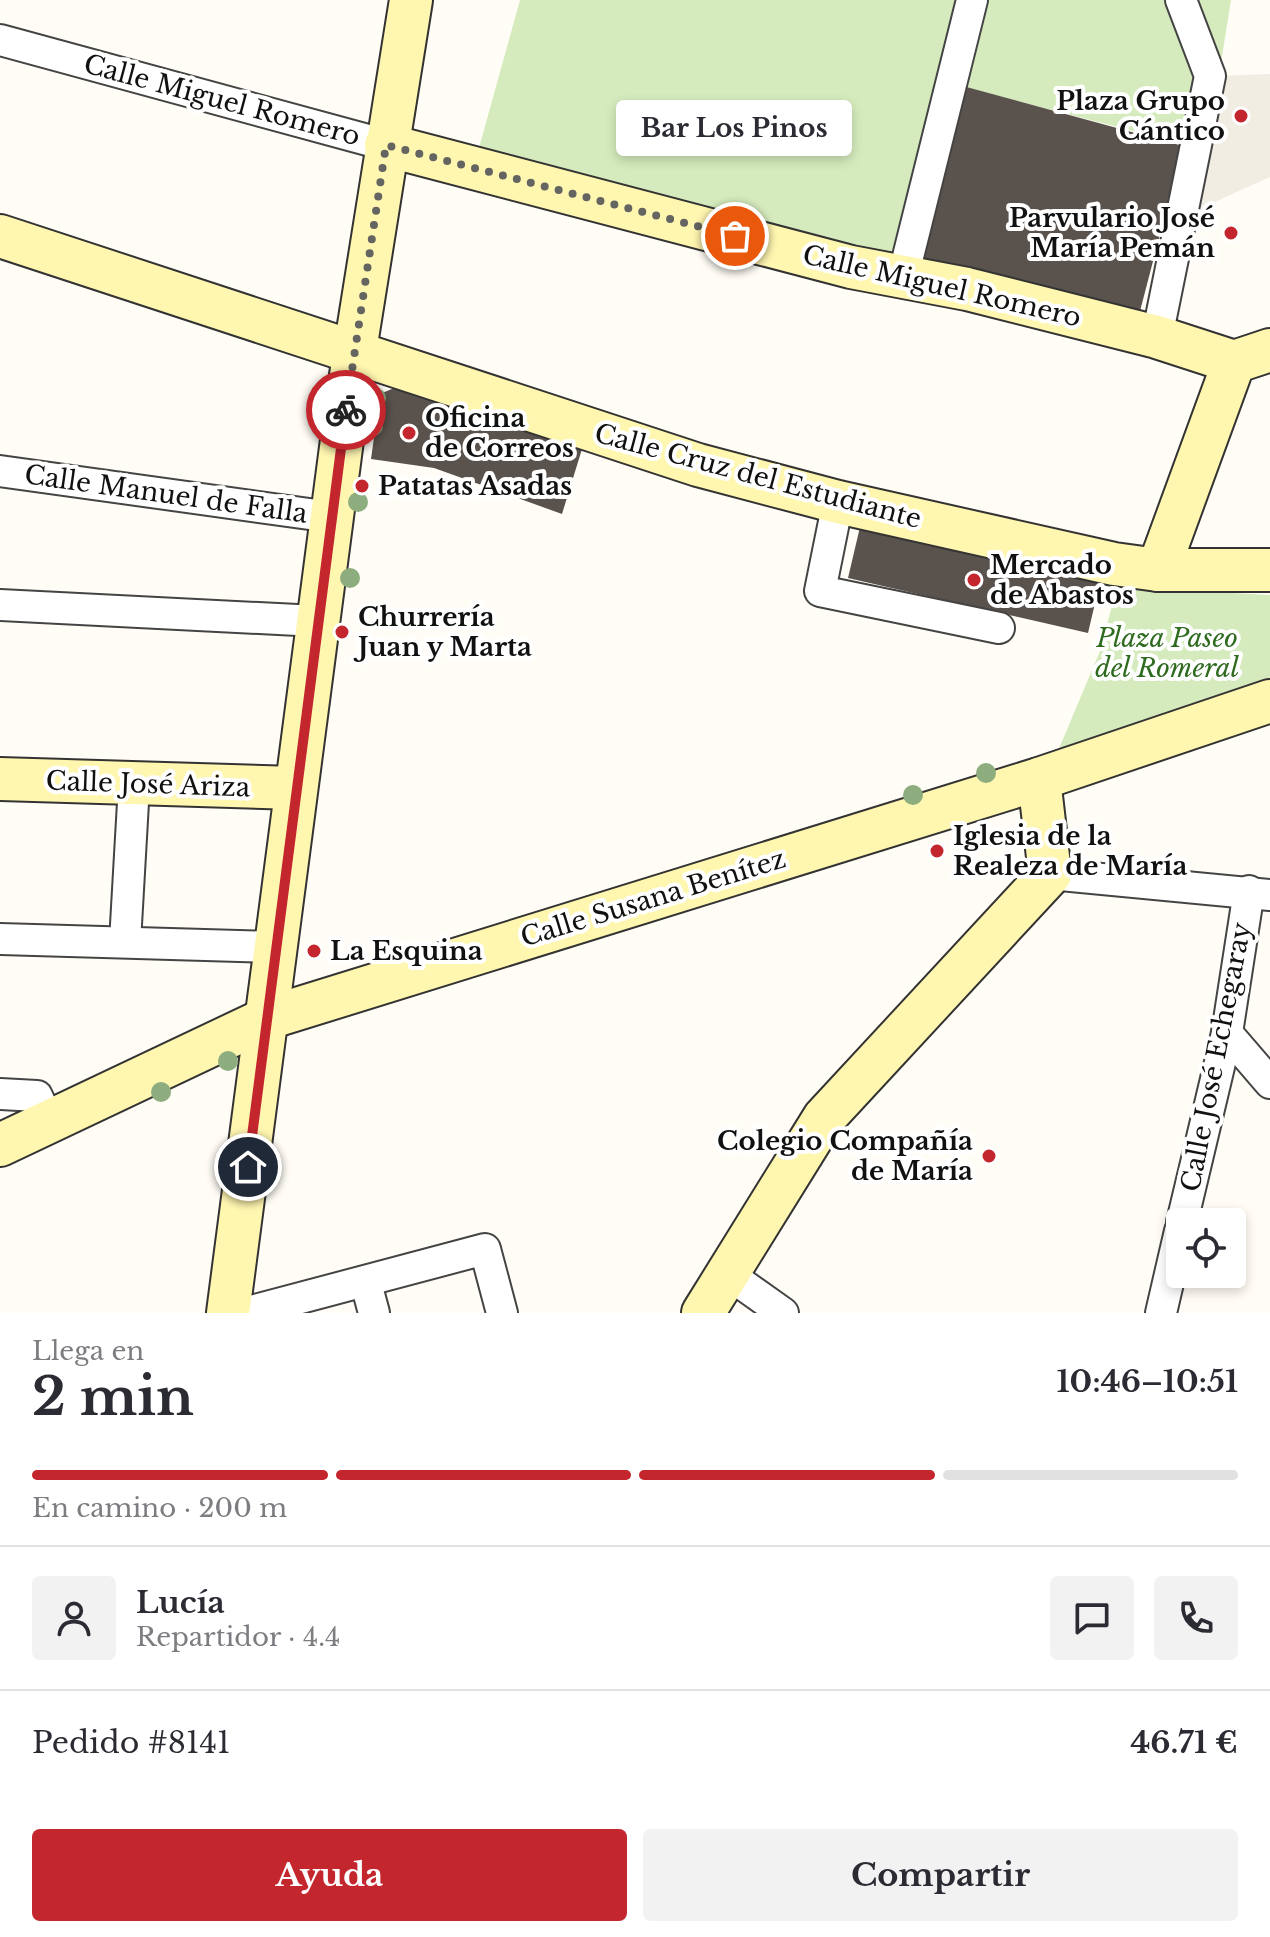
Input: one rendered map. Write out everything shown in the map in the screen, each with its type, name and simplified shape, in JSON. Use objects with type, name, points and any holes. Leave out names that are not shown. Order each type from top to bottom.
[{"type":"street","points":[[228,1313],[331,517],[386,145],[411,0]]},
{"type":"street","points":[[903,277],[972,0]]},
{"type":"street","points":[[1157,337],[1210,76],[1181,0]]},
{"type":"street","name":"Calle Miguel Romero","points":[[0,40],[851,267],[967,289],[1157,337],[1252,356]]},
{"type":"street","name":"Calle Cruz del Estudiante","points":[[0,236],[698,465],[838,502],[1114,564],[1158,570],[1270,570]]},
{"type":"street","points":[[1158,570],[1252,356]]},
{"type":"street","name":"Calle Manuel de Falla","points":[[0,471],[331,517]]},
{"type":"street","points":[[838,502],[820,591],[999,628]]},
{"type":"street","points":[[0,605],[317,621]]},
{"type":"street","name":"Calle Susana Benítez","points":[[0,1145],[268,1018],[1039,779],[1270,701]]},
{"type":"street","name":"Calle José Ariza","points":[[0,779],[296,788]]},
{"type":"street","points":[[703,1313],[824,1118],[1050,874],[1039,779]]},
{"type":"street","points":[[125,942],[134,785]]},
{"type":"street","points":[[1050,874],[1259,893]]},
{"type":"street","name":"Calle José Echegaray","points":[[1185,1208],[1259,893]]},
{"type":"street","points":[[0,939],[276,947]]},
{"type":"street","points":[[1227,1033],[1270,1083]]},
{"type":"street","points":[[0,1094],[37,1096],[49,1122]]},
{"type":"street","points":[[244,1313],[485,1249],[502,1313]]},
{"type":"street","points":[[728,1274],[783,1313]]},
{"type":"street","points":[[366,1283],[374,1313]]},
{"type":"street","points":[[1161,1313],[1167,1288]]},
{"type":"green space","points":[[520,0],[1231,0],[1207,150],[951,84],[902,265],[474,166]]},
{"type":"green space","name":"Plaza Paseo del Romeral","points":[[1117,587],[1270,595],[1270,686],[1058,751],[1100,651]]},
{"type":"shaded area","name":"Plaza Grupo Cántico","points":[[1270,74],[1270,177],[1197,210],[1210,76]]},
{"type":"building","points":[[959,85],[1183,146],[1139,315],[917,257]]},
{"type":"building","points":[[394,388],[582,449],[562,514],[434,468],[371,459],[380,394]]},
{"type":"building","name":"Mercado de Abastos","points":[[860,527],[1100,582],[1088,633],[848,578]]},
{"type":"way so far","points":[[346,410],[386,145],[735,236]]},
{"type":"place","name":"Plaza Grupo Cántico","points":[[1241,116]]},
{"type":"place","name":"Parvulario José María Pemán","points":[[1231,233]]},
{"type":"place","name":"Bar Los Pinos","points":[[735,236]]},
{"type":"place","name":"Oficina de Correos","points":[[409,433]]},
{"type":"place","name":"Patatas Asadas","points":[[362,486]]},
{"type":"place","name":"Mercado de Abastos","points":[[974,580]]},
{"type":"place","name":"Churrería Juan y Marta","points":[[342,632]]},
{"type":"place","name":"Iglesia de la Realeza de María","points":[[937,851]]},
{"type":"place","name":"La Esquina","points":[[314,951]]},
{"type":"place","name":"Colegio Compañía de María","points":[[989,1156]]},
{"type":"route","points":[[248,1167],[346,410]]}]
